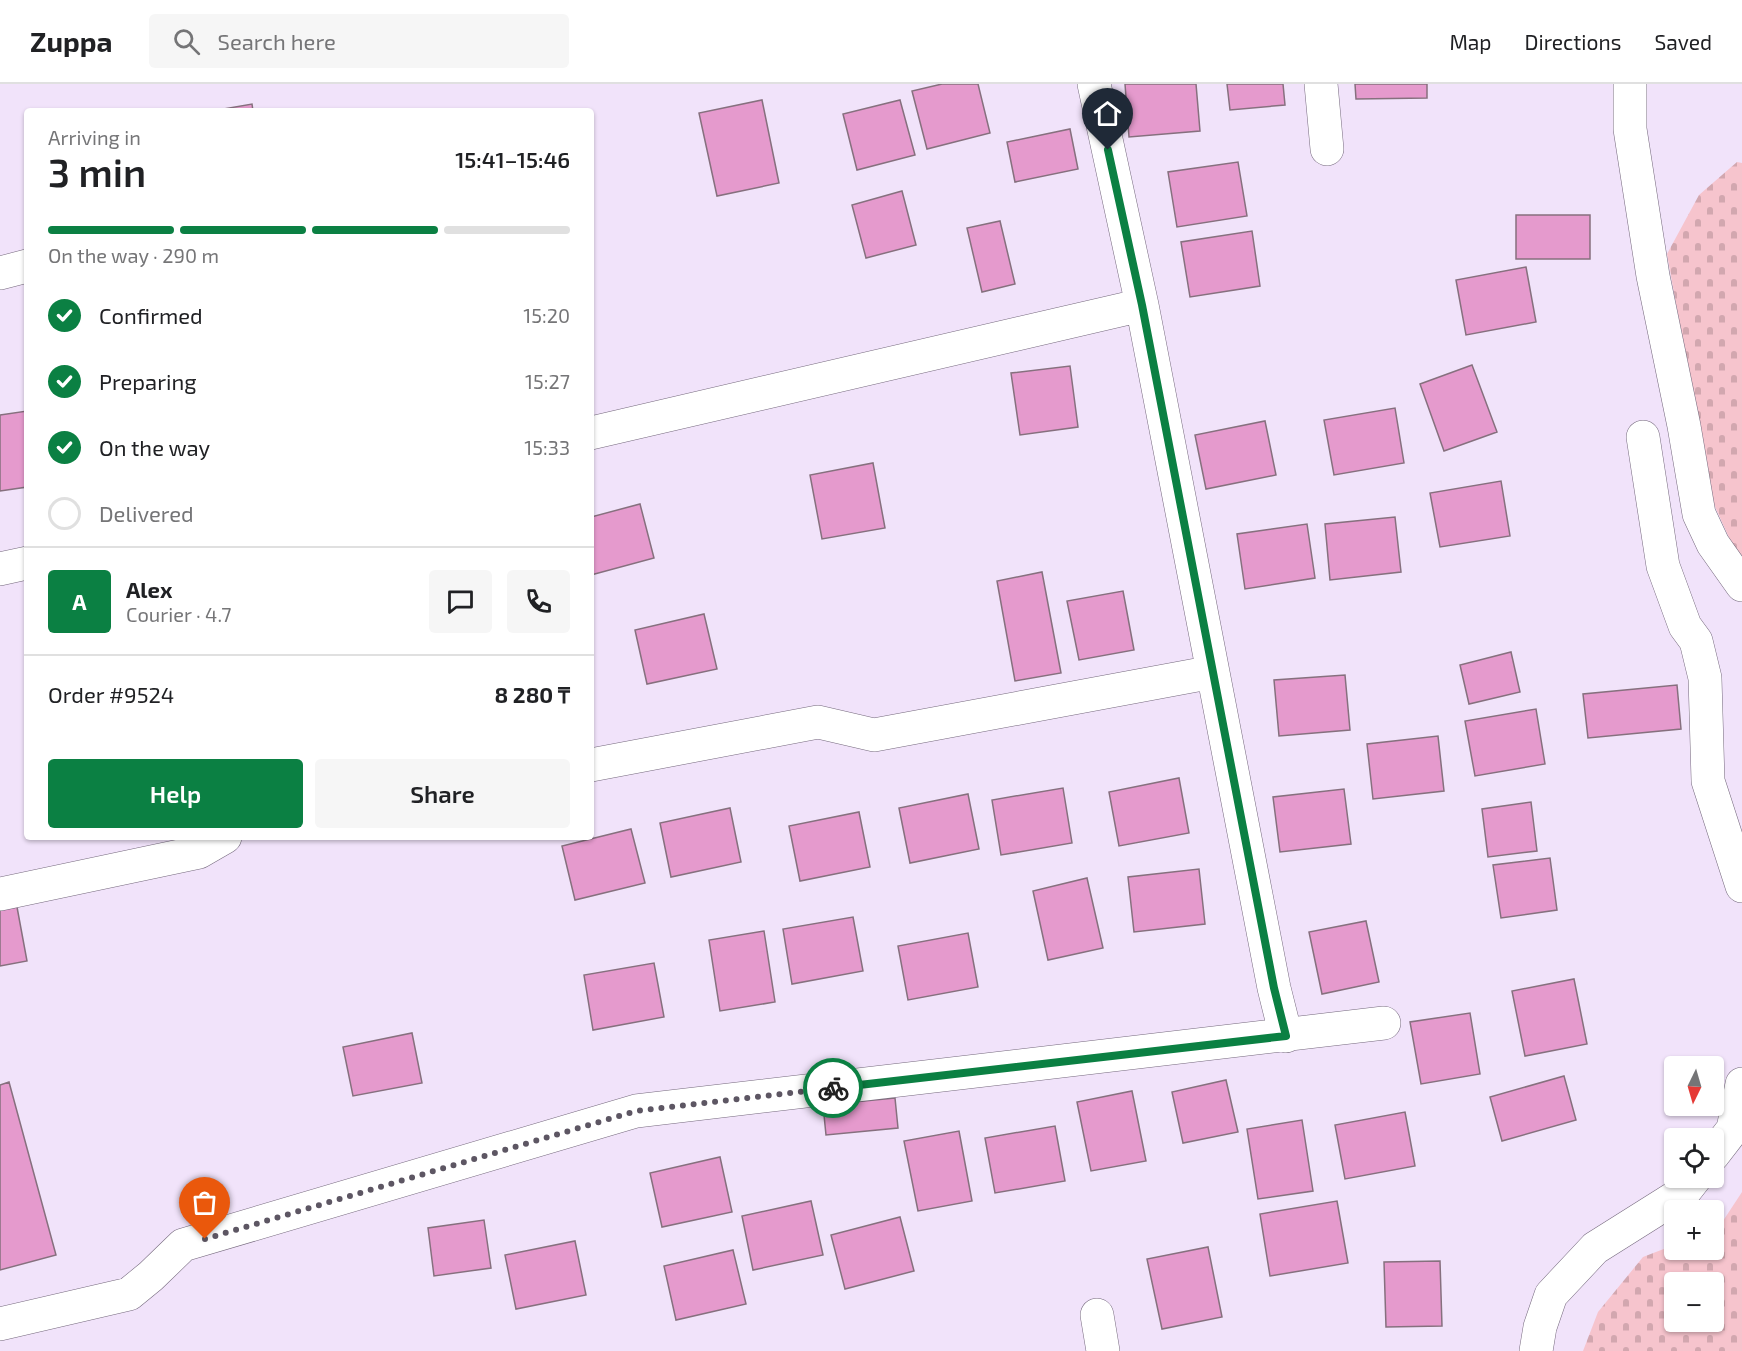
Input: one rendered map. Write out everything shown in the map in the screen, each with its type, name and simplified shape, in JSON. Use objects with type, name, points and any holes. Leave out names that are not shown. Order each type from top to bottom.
[{"type":"street","points":[[1094,84],[1142,305],[1274,988],[1286,1036]]},
{"type":"street","points":[[1321,84],[1327,149]]},
{"type":"street","points":[[1630,84],[1630,129],[1653,276],[1700,514],[1713,544],[1742,585]]},
{"type":"street","points":[[0,273],[24,267]]},
{"type":"street","points":[[594,432],[1142,305]]},
{"type":"street","points":[[1643,438],[1663,566],[1685,626],[1696,641],[1705,678],[1708,781],[1740,868]]},
{"type":"street","points":[[0,568],[24,564]]},
{"type":"street","points":[[594,764],[818,723],[874,735],[1213,672]]},
{"type":"street","points":[[0,894],[199,852],[220,840]]},
{"type":"street","points":[[0,1324],[129,1294],[152,1276],[183,1245],[636,1111],[1384,1023]]},
{"type":"street","points":[[1724,1141],[1733,1129],[1742,1084]]},
{"type":"street","points":[[1536,1351],[1540,1327],[1551,1295],[1565,1279],[1595,1248],[1687,1188]]},
{"type":"street","points":[[1097,1315],[1103,1351]]},
{"type":"green space","points":[[1737,162],[1742,163],[1742,566],[1711,498],[1667,254],[1699,195]]},
{"type":"green space","points":[[1742,1192],[1742,1351],[1583,1351],[1598,1312],[1643,1257],[1664,1249],[1664,1260],[1724,1260],[1724,1219]]},
{"type":"building","points":[[942,84],[978,84],[990,133],[927,149],[912,91]]},
{"type":"building","points":[[1125,84],[1196,84],[1200,131],[1129,137]]},
{"type":"building","points":[[1227,84],[1283,84],[1285,105],[1230,110]]},
{"type":"building","points":[[1355,84],[1427,84],[1427,98],[1356,99]]},
{"type":"building","points":[[762,100],[779,183],[717,196],[699,113]]},
{"type":"building","points":[[900,100],[915,155],[857,170],[843,114]]},
{"type":"building","points":[[252,104],[253,108],[229,108]]},
{"type":"building","points":[[1070,129],[1078,169],[1015,182],[1007,142]]},
{"type":"building","points":[[1238,162],[1247,216],[1177,227],[1168,172]]},
{"type":"building","points":[[902,191],[916,245],[866,258],[852,205]]},
{"type":"building","points":[[1516,215],[1590,215],[1590,259],[1516,259]]},
{"type":"building","points":[[1000,221],[1015,284],[982,292],[967,228]]},
{"type":"building","points":[[1252,231],[1260,286],[1190,297],[1181,242]]},
{"type":"building","points":[[1526,267],[1536,322],[1466,335],[1456,280]]},
{"type":"building","points":[[1472,365],[1497,432],[1444,451],[1420,384]]},
{"type":"building","points":[[1070,366],[1078,427],[1020,435],[1011,373]]},
{"type":"building","points":[[1395,408],[1404,463],[1334,475],[1324,420]]},
{"type":"building","points":[[24,411],[24,487],[0,491],[0,415]]},
{"type":"building","points":[[1265,421],[1276,475],[1206,489],[1195,435]]},
{"type":"building","points":[[873,463],[885,528],[822,539],[810,475]]},
{"type":"building","points":[[1501,481],[1510,536],[1440,547],[1430,493]]},
{"type":"building","points":[[640,504],[654,558],[594,574],[594,516]]},
{"type":"building","points":[[1395,517],[1401,572],[1330,580],[1325,524]]},
{"type":"building","points":[[1307,524],[1315,578],[1245,589],[1237,534]]},
{"type":"building","points":[[1042,572],[1061,673],[1015,681],[997,581]]},
{"type":"building","points":[[1123,591],[1134,650],[1079,660],[1067,601]]},
{"type":"building","points":[[704,614],[717,669],[647,684],[635,630]]},
{"type":"building","points":[[1511,652],[1520,692],[1469,704],[1460,665]]},
{"type":"building","points":[[1345,675],[1350,730],[1279,736],[1274,680]]},
{"type":"building","points":[[1677,685],[1681,729],[1588,738],[1583,694]]},
{"type":"building","points":[[1536,709],[1545,764],[1475,776],[1465,721]]},
{"type":"building","points":[[1438,736],[1444,791],[1373,799],[1367,744]]},
{"type":"building","points":[[1179,778],[1189,833],[1119,846],[1109,792]]},
{"type":"building","points":[[1063,788],[1072,843],[1001,855],[992,800]]},
{"type":"building","points":[[1344,789],[1351,844],[1280,852],[1273,797]]},
{"type":"building","points":[[968,794],[979,849],[910,863],[899,808]]},
{"type":"building","points":[[1531,802],[1537,851],[1488,857],[1482,809]]},
{"type":"building","points":[[730,808],[741,862],[671,877],[660,823]]},
{"type":"building","points":[[859,812],[870,867],[800,881],[789,826]]},
{"type":"building","points":[[631,829],[645,883],[575,900],[562,846],[594,840],[594,838]]},
{"type":"building","points":[[1550,858],[1557,910],[1501,918],[1493,865]]},
{"type":"building","points":[[1199,869],[1205,924],[1134,932],[1128,877]]},
{"type":"building","points":[[1087,878],[1103,948],[1048,960],[1033,891]]},
{"type":"building","points":[[17,907],[27,961],[0,966],[0,910]]},
{"type":"building","points":[[853,917],[863,971],[792,984],[783,929]]},
{"type":"building","points":[[1366,921],[1379,982],[1322,994],[1309,932]]},
{"type":"building","points":[[764,931],[775,1002],[720,1011],[709,940]]},
{"type":"building","points":[[968,933],[978,987],[908,1000],[898,946]]},
{"type":"building","points":[[654,963],[664,1017],[593,1030],[584,975]]},
{"type":"building","points":[[1574,979],[1587,1044],[1525,1056],[1512,991]]},
{"type":"building","points":[[1470,1013],[1480,1074],[1421,1084],[1410,1022]]},
{"type":"building","points":[[412,1033],[422,1083],[353,1096],[343,1047]]},
{"type":"building","points":[[1564,1076],[1576,1120],[1502,1141],[1490,1097]]},
{"type":"building","points":[[1226,1080],[1238,1132],[1183,1143],[1172,1092]]},
{"type":"building","points":[[9,1082],[56,1255],[0,1270],[0,1085]]},
{"type":"building","points":[[1132,1091],[1146,1161],[1091,1171],[1077,1102]]},
{"type":"building","points":[[895,1098],[898,1128],[826,1135],[823,1105]]},
{"type":"building","points":[[1405,1112],[1415,1166],[1345,1179],[1335,1125]]},
{"type":"building","points":[[1302,1120],[1313,1191],[1258,1199],[1247,1129]]},
{"type":"building","points":[[1055,1126],[1065,1181],[995,1193],[985,1138]]},
{"type":"building","points":[[959,1131],[972,1201],[918,1211],[904,1141]]},
{"type":"building","points":[[720,1157],[732,1212],[662,1227],[650,1173]]},
{"type":"building","points":[[811,1201],[823,1255],[753,1270],[742,1216]]},
{"type":"building","points":[[1337,1201],[1348,1263],[1270,1276],[1260,1214]]},
{"type":"building","points":[[900,1217],[914,1271],[845,1289],[831,1235]]},
{"type":"building","points":[[484,1220],[491,1268],[434,1276],[428,1228]]},
{"type":"building","points":[[575,1241],[586,1295],[516,1309],[505,1255]]},
{"type":"building","points":[[1208,1247],[1222,1317],[1162,1329],[1147,1259]]},
{"type":"building","points":[[733,1250],[746,1304],[676,1320],[664,1266]]},
{"type":"building","points":[[1440,1261],[1442,1326],[1386,1327],[1384,1262]]},
{"type":"way so far","points":[[205,1239],[636,1111],[833,1088]]},
{"type":"route","points":[[833,1088],[1286,1036],[1274,988],[1142,305],[1108,150]]}]
